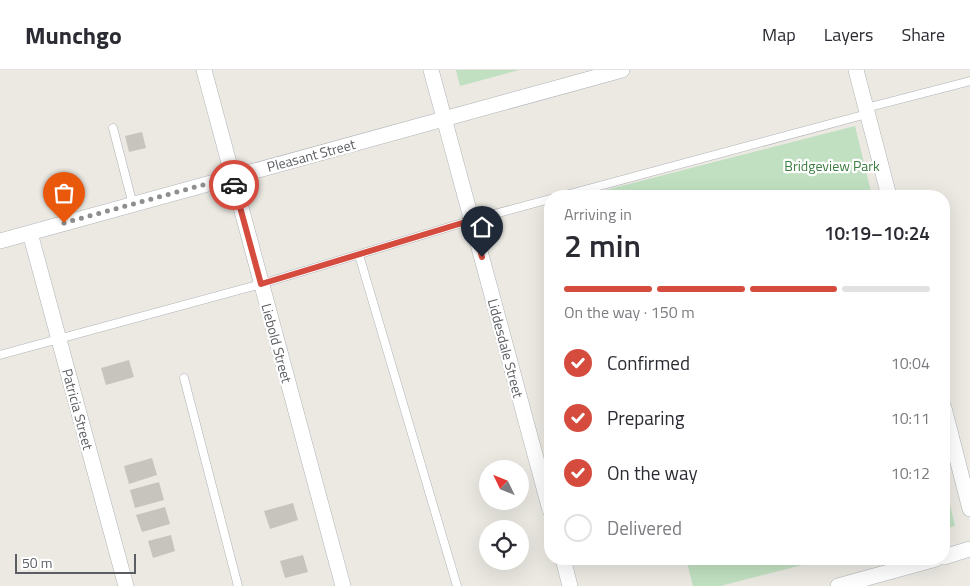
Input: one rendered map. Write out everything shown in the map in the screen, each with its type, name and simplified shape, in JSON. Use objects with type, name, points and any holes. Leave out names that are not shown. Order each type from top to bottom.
[{"type":"street","name":"Liebold Street","points":[[204,70],[344,586]]},
{"type":"street","name":"Liddesdale Street","points":[[431,70],[544,488]]},
{"type":"street","name":"Pleasant Street","points":[[0,240],[622,70]]},
{"type":"street","points":[[856,70],[887,190]]},
{"type":"street","name":"Patricia Street","points":[[30,233],[126,586]]},
{"type":"street","points":[[950,431],[970,509]]},
{"type":"street","points":[[950,555],[970,549]]},
{"type":"street","points":[[565,565],[570,586]]},
{"type":"street","points":[[838,586],[914,565]]},
{"type":"lane","points":[[584,190],[970,81]]},
{"type":"lane","points":[[113,128],[133,204]]},
{"type":"lane","points":[[0,355],[261,284],[472,220],[544,202]]},
{"type":"lane","points":[[358,255],[457,586]]},
{"type":"lane","points":[[184,378],[238,586]]},
{"type":"green space","points":[[456,70],[519,70],[460,86]]},
{"type":"green space","name":"Bridgeview Park","points":[[855,126],[871,190],[606,190]]},
{"type":"green space","points":[[950,505],[955,526],[950,527]]},
{"type":"green space","points":[[688,565],[802,565],[720,586],[693,586]]},
{"type":"building","points":[[142,132],[146,148],[129,152],[125,136]]},
{"type":"building","points":[[129,360],[134,377],[106,385],[101,368]]},
{"type":"building","points":[[152,458],[157,475],[129,484],[124,466]]},
{"type":"building","points":[[159,482],[164,500],[135,508],[130,490]]},
{"type":"building","points":[[293,503],[298,520],[270,529],[264,511]]},
{"type":"building","points":[[165,507],[170,524],[142,532],[136,515]]},
{"type":"building","points":[[171,535],[175,551],[153,558],[148,541]]},
{"type":"building","points":[[303,555],[308,572],[285,578],[280,561]]},
{"type":"way so far","points":[[64,223],[232,177],[234,185]]},
{"type":"route","points":[[234,185],[261,284],[472,220],[482,257]]}]
